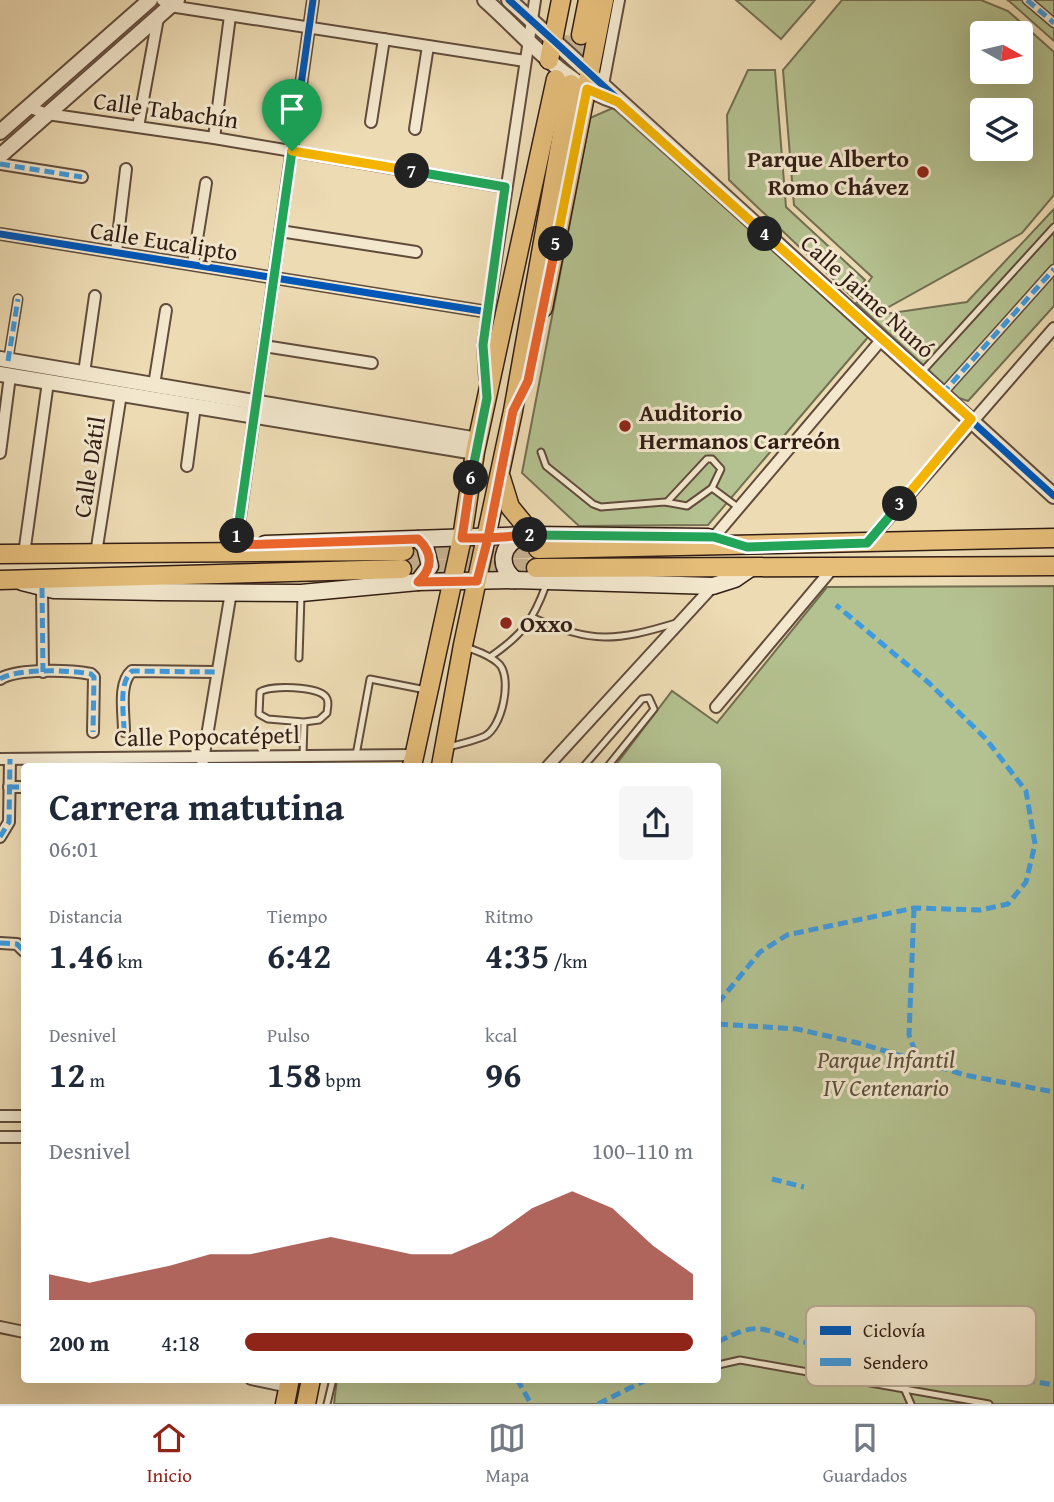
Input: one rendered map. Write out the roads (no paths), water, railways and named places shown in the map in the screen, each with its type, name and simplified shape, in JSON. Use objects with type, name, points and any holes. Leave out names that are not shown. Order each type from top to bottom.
[{"type":"main road","points":[[561,0],[566,35]]},
{"type":"main road","points":[[566,35],[571,0]]},
{"type":"main road","points":[[549,60],[588,0]]},
{"type":"main road","points":[[442,763],[463,645],[513,411],[528,381],[604,0]]},
{"type":"main road","points":[[413,761],[462,538],[487,398],[585,85]]},
{"type":"main road","points":[[500,476],[510,507],[531,540]]},
{"type":"main road","points":[[515,580],[503,565],[503,555],[513,539],[714,537],[747,547]]},
{"type":"main road","points":[[45,554],[97,547],[462,538],[747,547],[1054,538]]},
{"type":"main road","points":[[418,539],[430,555],[430,566],[418,582]]},
{"type":"main road","points":[[0,554],[403,560],[8,580]]},
{"type":"main road","points":[[8,580],[42,588],[301,593],[418,582],[515,580],[542,575],[751,568],[1054,566]]},
{"type":"main road","points":[[542,575],[713,586],[735,579],[751,568]]},
{"type":"main road","points":[[306,1404],[310,1383]]},
{"type":"street","points":[[0,132],[150,0]]},
{"type":"street","points":[[236,545],[313,0]]},
{"type":"street","name":"Calle Jaime Nunó","points":[[485,0],[549,60],[585,85],[618,102],[1054,496]]},
{"type":"street","name":"Calle Jaime Nunó","points":[[509,0],[532,21],[566,35],[585,85]]},
{"type":"street","points":[[487,398],[483,345],[535,0]]},
{"type":"street","points":[[585,85],[619,0]]},
{"type":"street","points":[[1027,0],[1054,23]]},
{"type":"street","points":[[0,156],[158,18],[170,2],[230,16],[525,61]]},
{"type":"street","points":[[214,138],[230,16]]},
{"type":"street","points":[[138,127],[158,18]]},
{"type":"street","points":[[371,122],[384,39]]},
{"type":"street","points":[[415,129],[428,46]]},
{"type":"street","name":"Calle Tabachín","points":[[28,107],[47,114],[214,138],[505,187]]},
{"type":"street","points":[[0,164],[82,177]]},
{"type":"street","points":[[116,252],[126,169]]},
{"type":"street","points":[[193,264],[206,183]]},
{"type":"street","points":[[280,231],[416,252]]},
{"type":"street","name":"Calle Eucalipto","points":[[0,234],[488,312]]},
{"type":"street","points":[[942,394],[1054,268]]},
{"type":"street","points":[[84,373],[95,296]]},
{"type":"street","points":[[0,453],[5,367],[18,299]]},
{"type":"street","points":[[154,385],[166,310]]},
{"type":"street","points":[[867,543],[971,419],[1054,328]]},
{"type":"street","points":[[714,537],[882,339]]},
{"type":"street","points":[[264,346],[372,363]]},
{"type":"street","points":[[5,367],[48,382],[195,406],[255,409]]},
{"type":"street","points":[[5,367],[84,373],[154,385],[255,409],[477,446]]},
{"type":"street","points":[[24,554],[48,382]]},
{"type":"street","name":"Calle Dátil","points":[[97,547],[121,394]]},
{"type":"street","points":[[187,466],[195,406]]},
{"type":"street","points":[[716,707],[832,569]]},
{"type":"street","points":[[551,763],[713,586]]},
{"type":"street","points":[[42,588],[43,672]]},
{"type":"street","points":[[202,762],[231,592]]},
{"type":"street","points":[[124,731],[125,676],[132,671],[216,672]]},
{"type":"street","points":[[0,679],[7,674],[43,672],[82,672],[94,677],[93,732]]},
{"type":"street","name":"Calle Popocatépetl","points":[[5,759],[202,762],[356,755],[413,761]]},
{"type":"street","points":[[0,837],[9,822],[9,787],[5,759]]},
{"type":"street","points":[[9,787],[21,787]]},
{"type":"street","points":[[0,943],[17,944],[21,948]]},
{"type":"street","points":[[0,1116],[21,1116]]},
{"type":"street","points":[[0,1137],[21,1138]]},
{"type":"street","points":[[0,1327],[21,1331]]},
{"type":"street","points":[[264,1383],[288,1390]]},
{"type":"lane","points":[[920,374],[1054,227]]},
{"type":"lane","points":[[541,452],[546,466],[593,504],[608,508],[667,502],[687,506],[712,488],[721,469],[712,459],[707,459],[667,502]]},
{"type":"lane","points":[[712,488],[738,508]]},
{"type":"lane","points":[[490,657],[513,641],[534,618],[542,575]]},
{"type":"lane","points":[[299,658],[301,593]]},
{"type":"lane","points":[[534,618],[561,631],[602,639],[638,634],[680,622]]},
{"type":"lane","points":[[445,748],[487,735],[498,721],[505,677],[500,666],[490,657],[463,645]]},
{"type":"lane","points":[[356,755],[370,679],[429,690]]},
{"type":"lane","points":[[275,687],[316,690],[325,695],[328,702],[327,713],[319,720],[304,722],[268,719],[259,714],[260,692],[275,687]]},
{"type":"lane","points":[[587,763],[642,699],[649,698],[654,709],[610,763]]},
{"type":"lane","points":[[303,756],[304,722]]},
{"type":"lane","points":[[721,1364],[740,1360],[806,1371]]},
{"type":"lane","points":[[327,1404],[331,1383]]},
{"type":"lane","points":[[892,1386],[989,1404]]},
{"type":"lane","points":[[904,1388],[911,1404]]},
{"type":"tunnel","points":[[556,79],[566,28]]},
{"type":"tunnel","points":[[571,84],[581,35]]},
{"type":"tunnel","points":[[404,551],[538,549]]},
{"type":"tunnel","points":[[402,569],[536,568]]},
{"type":"place","name":"Parque Alberto Romo Chávez","points":[[923,172]]},
{"type":"place","name":"Auditorio Hermanos Carreón","points":[[625,426]]},
{"type":"place","name":"Oxxo","points":[[506,623]]},
{"type":"park label","name":"Parque Infantil IV Centenario","points":[[886,1073]]}]
